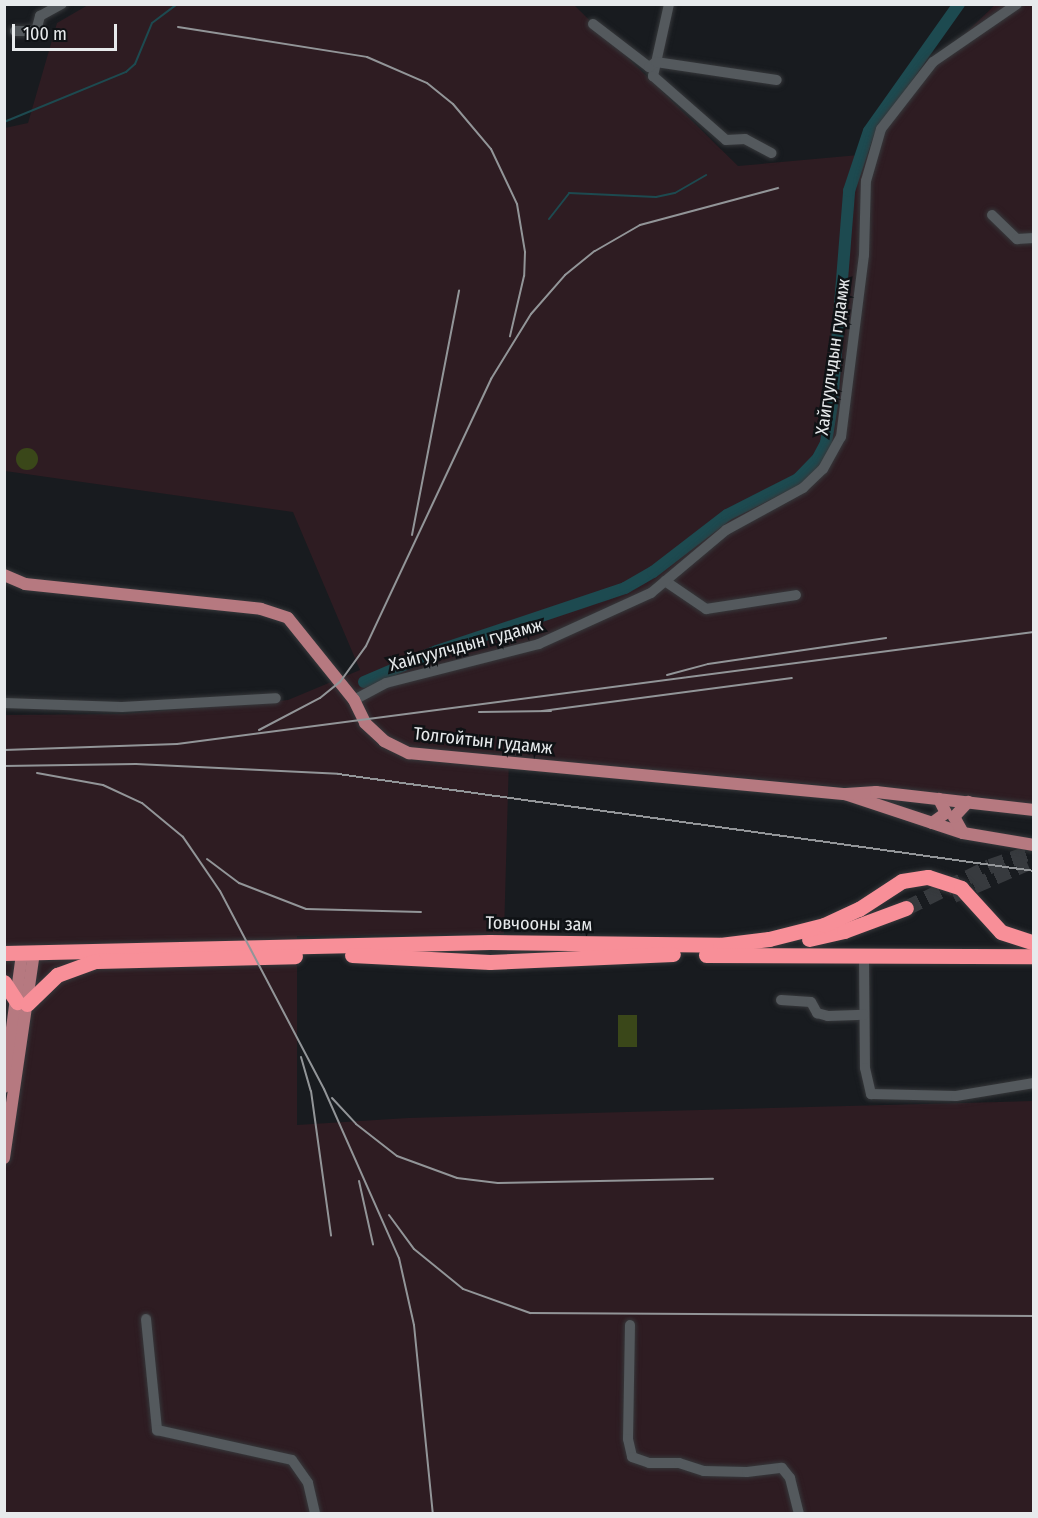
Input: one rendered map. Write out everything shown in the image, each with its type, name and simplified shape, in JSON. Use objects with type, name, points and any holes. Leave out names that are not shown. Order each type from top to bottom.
[{"type":"highway","name":"Товчооны зам","points":[[4,962],[28,958],[490,942],[720,945],[769,939],[830,923],[902,881],[928,877],[956,884],[1001,932],[1034,943]]},
{"type":"highway","points":[[769,939],[791,943],[844,931],[907,912],[859,936],[791,950],[782,956]]},
{"type":"highway","name":"Товчооны зам","points":[[4,953],[28,958],[94,961],[351,955],[490,962],[609,956],[1034,956]]},
{"type":"highway","points":[[4,982],[22,1003],[57,975],[94,961]]},
{"type":"main road","name":"Толгойтын гудамж","points":[[4,575],[25,584],[65,590],[273,612],[297,627],[354,700],[375,733],[409,753],[845,794],[876,792],[1034,810]]},
{"type":"main road","name":"Толгойтын гудамж","points":[[845,794],[963,833],[1034,845]]},
{"type":"main road","points":[[932,823],[946,813],[939,799]]},
{"type":"main road","points":[[963,833],[954,817],[968,802]]},
{"type":"main road","points":[[4,1158],[28,958]]},
{"type":"main road","points":[[4,1087],[22,1003]]},
{"type":"street","points":[[15,31],[36,31],[40,16],[62,4]]},
{"type":"street","points":[[669,4],[653,76],[726,140],[745,139],[771,153]]},
{"type":"street","name":"Хайгуулчдын гудамж","points":[[354,700],[386,683],[539,644],[651,593],[726,530],[803,488],[837,449],[864,255],[866,181],[881,129],[933,62],[1017,4]]},
{"type":"street","points":[[592,24],[649,67],[656,62],[777,80]]},
{"type":"street","points":[[992,215],[1017,239],[1034,238]]},
{"type":"street","points":[[665,581],[706,609],[796,595]]},
{"type":"street","points":[[4,703],[122,707],[276,698]]},
{"type":"street","points":[[864,956],[865,1068],[871,1094],[956,1096],[1034,1083]]},
{"type":"street","points":[[782,1000],[811,1002],[817,1012],[828,1017],[864,1015]]},
{"type":"street","points":[[146,1319],[157,1430],[292,1460],[308,1483],[315,1514]]},
{"type":"street","points":[[630,1325],[628,1439],[632,1457],[649,1463],[679,1463],[704,1471],[782,1468],[790,1478],[799,1514]]},
{"type":"shaded area","points":[[88,5],[574,5],[738,166],[870,154],[933,64],[995,5],[1033,5],[1033,804],[509,757],[504,934],[297,936],[297,1125],[408,1118],[1033,1101],[1033,1513],[5,1513],[5,715],[123,714],[288,700],[360,670],[293,512],[5,471],[5,128],[28,123],[57,23]]},
{"type":"green space","points":[[27,448],[35,451],[38,459],[35,467],[27,470],[19,467],[16,459],[19,451]]},
{"type":"green space","points":[[618,1015],[637,1015],[637,1047],[618,1047]]},
{"type":"waterway","points":[[4,122],[126,72],[135,64],[152,23],[177,4]]},
{"type":"waterway","points":[[364,682],[437,651],[625,588],[653,572],[727,515],[798,479],[818,458],[826,443],[832,404],[849,191],[869,131],[959,4]]},
{"type":"waterway","points":[[549,219],[569,193],[656,197],[675,193],[706,175]]},
{"type":"tunnel","points":[[906,908],[990,866],[1034,851]]},
{"type":"tunnel","points":[[953,895],[1027,863]]},
{"type":"railway","points":[[178,27],[367,57],[427,83],[453,104],[491,149],[517,204],[525,252],[524,276],[510,336]]},
{"type":"railway","points":[[259,730],[320,698],[340,682],[366,646],[491,379],[531,314],[565,275],[595,251],[640,225],[778,188]]},
{"type":"railway","points":[[412,535],[459,290]]},
{"type":"railway","points":[[4,750],[177,744],[1034,632]]},
{"type":"railway","points":[[667,675],[708,664],[886,638]]},
{"type":"railway","points":[[542,711],[792,678]]},
{"type":"railway","points":[[479,712],[551,711]]},
{"type":"railway","points":[[4,766],[136,764],[338,774],[1034,871]]},
{"type":"railway","points":[[37,773],[103,785],[142,803],[183,837],[220,891],[324,1089],[399,1258],[414,1325],[433,1514]]},
{"type":"railway","points":[[207,859],[239,883],[306,909],[421,912]]},
{"type":"railway","points":[[301,1057],[311,1091],[331,1236]]},
{"type":"railway","points":[[332,1098],[356,1124],[397,1156],[457,1178],[498,1183],[713,1179]]},
{"type":"railway","points":[[359,1181],[373,1244]]},
{"type":"railway","points":[[389,1215],[414,1249],[463,1289],[530,1313],[1034,1316]]}]
